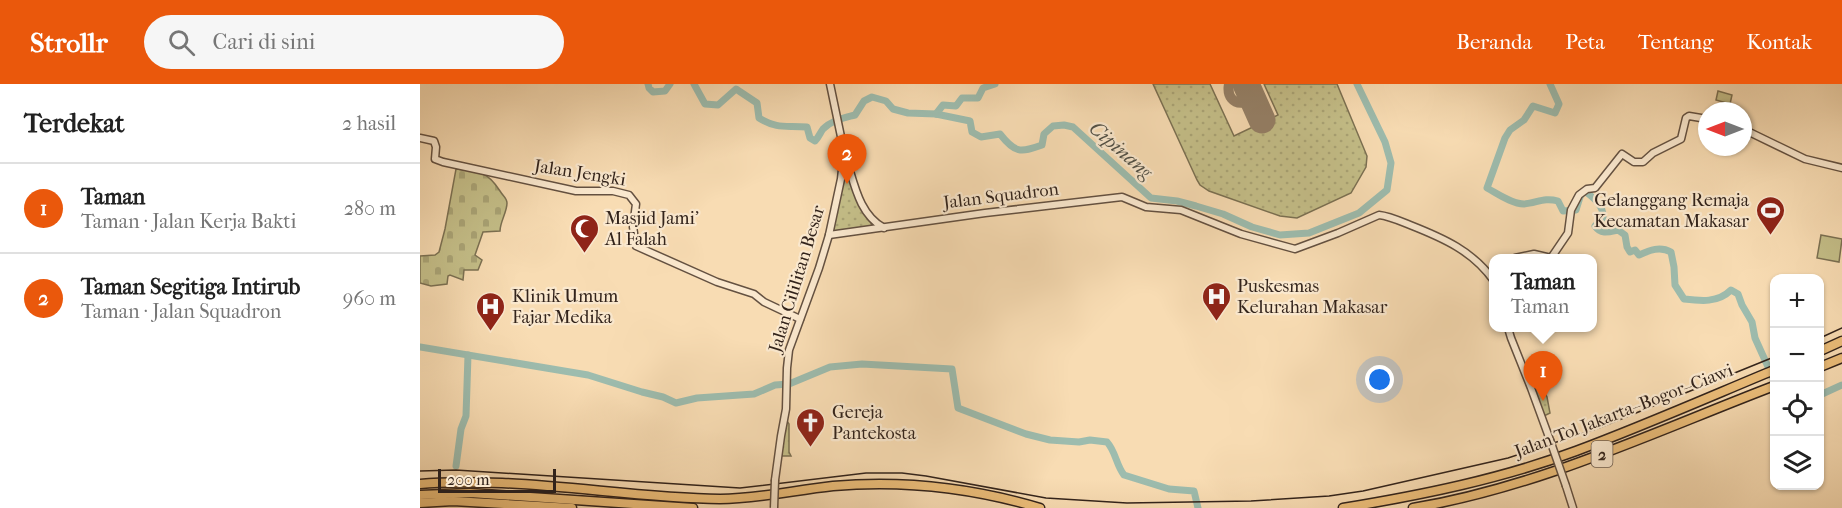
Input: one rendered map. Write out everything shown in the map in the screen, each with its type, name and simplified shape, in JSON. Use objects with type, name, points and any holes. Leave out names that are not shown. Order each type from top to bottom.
[{"type":"highway","points":[[1824,349],[1842,341]]},
{"type":"highway","points":[[1824,366],[1842,358]]},
{"type":"highway","name":"Jalan Tol Jakarta–Bogor–Ciawi","points":[[1343,508],[1411,497],[1533,465],[1576,451],[1770,372]]},
{"type":"highway","name":"Jalan Tol Jakarta–Bogor–Ciawi","points":[[1413,508],[1431,506],[1581,462],[1770,388]]},
{"type":"highway","points":[[420,484],[471,482],[542,485],[720,499],[846,485],[914,486],[946,488],[1000,497],[1040,508]]},
{"type":"highway","points":[[420,495],[470,493],[693,508]]},
{"type":"highway","points":[[420,503],[453,501],[572,508]]},
{"type":"street","name":"Jalan Cililitan Besar","points":[[774,508],[775,480],[786,409],[789,350],[829,235],[844,151],[830,84]]},
{"type":"street","points":[[1554,254],[1568,233],[1571,210],[1581,192],[1595,188],[1622,154],[1634,162],[1643,162],[1653,153],[1681,139],[1686,117],[1698,116]]},
{"type":"street","points":[[1752,133],[1805,159],[1842,168]]},
{"type":"street","name":"Jalan Jengki","points":[[420,138],[434,141],[435,159],[442,162],[576,191],[613,191],[629,195],[636,203],[633,227],[636,246],[717,282],[754,294],[764,302],[800,319]]},
{"type":"street","points":[[844,151],[864,209],[877,224],[884,228]]},
{"type":"street","name":"Jalan Squadron","points":[[829,235],[1122,197],[1146,207],[1181,210],[1241,234],[1295,249],[1338,233],[1374,216],[1384,215],[1459,248],[1487,272]]},
{"type":"street","points":[[1509,332],[1532,388],[1573,508]]},
{"type":"green space","points":[[1153,84],[1210,84],[1234,136],[1278,115],[1264,84],[1337,84],[1367,156],[1366,167],[1351,193],[1297,218],[1280,216],[1209,191],[1197,180]]},
{"type":"green space","points":[[1718,91],[1732,95],[1730,102],[1716,100]]},
{"type":"green space","points":[[845,165],[847,165],[860,208],[872,226],[857,230],[833,231]]},
{"type":"green space","points":[[456,169],[482,173],[491,179],[506,198],[507,206],[500,231],[483,232],[475,255],[482,260],[478,270],[464,270],[463,280],[450,275],[447,284],[431,286],[420,283],[420,256],[435,255],[439,252]]},
{"type":"green space","points":[[1821,235],[1842,239],[1839,262],[1817,258]]},
{"type":"green space","points":[[1542,387],[1547,397],[1550,413],[1544,416],[1534,390]]},
{"type":"green space","points":[[785,418],[789,424],[791,456],[781,456]]},
{"type":"waterway","name":"Cipinang","points":[[648,84],[653,92],[665,91],[670,84]]},
{"type":"waterway","name":"Cipinang","points":[[694,84],[705,104],[718,105],[736,89],[757,103],[759,118],[777,126],[807,127],[810,138],[815,141],[830,123],[855,115],[864,101],[872,97],[886,101],[893,109],[908,113],[936,114],[970,121],[972,132],[981,137],[1000,134],[1018,150],[1042,145],[1044,134],[1053,126],[1073,127],[1151,198],[1196,206],[1280,235],[1309,233],[1359,213],[1387,190],[1391,163],[1385,142],[1357,84]]},
{"type":"waterway","points":[[936,114],[943,105],[956,106],[962,98],[978,98],[983,88],[995,84]]},
{"type":"waterway","name":"Cipinang","points":[[1550,84],[1559,104],[1555,113],[1533,106],[1524,120],[1510,130],[1487,188],[1519,204],[1558,201],[1563,211],[1576,210],[1581,194],[1586,192],[1602,210],[1603,218],[1595,226],[1597,229],[1603,232],[1618,230],[1625,235],[1630,252],[1635,250],[1639,255],[1659,249],[1671,252],[1675,285],[1684,299],[1715,299],[1731,290],[1738,294],[1752,322],[1755,338],[1770,371]]},
{"type":"waterway","points":[[420,347],[588,375],[676,403],[697,398],[754,394],[775,385],[789,384],[830,367],[862,364],[952,369],[958,408],[1026,434],[1050,440],[1107,442],[1124,475],[1169,489],[1194,491],[1198,508]]},
{"type":"waterway","points":[[456,466],[461,429],[466,416],[468,355]]},
{"type":"waterway","points":[[1824,393],[1842,385]]},
{"type":"taxiway","points":[[1229,84],[1231,98],[1241,103],[1251,98],[1253,84]]},
{"type":"runway","points":[[1246,84],[1262,120]]},
{"type":"tram line","points":[[1824,336],[1842,328]]},
{"type":"tram line","points":[[420,471],[456,470],[740,488],[866,473],[902,473],[1046,498],[1127,503],[1251,501],[1329,496],[1363,491],[1508,458],[1599,428],[1770,359]]},
{"type":"place","name":"Taman Segitiga Intirub","points":[[847,184]]},
{"type":"place","name":"Gelanggang Remaja Kecamatan Makasar","points":[[1770,236]]},
{"type":"place","name":"Masjid Jami' Al Falah","points":[[584,254]]},
{"type":"place","name":"Puskesmas Kelurahan Makasar","points":[[1216,322]]},
{"type":"place","name":"Klinik Umum Fajar Medika","points":[[491,332]]},
{"type":"place","name":"Taman","points":[[1543,401]]},
{"type":"place","name":"Gereja Pantekosta","points":[[811,448]]}]
